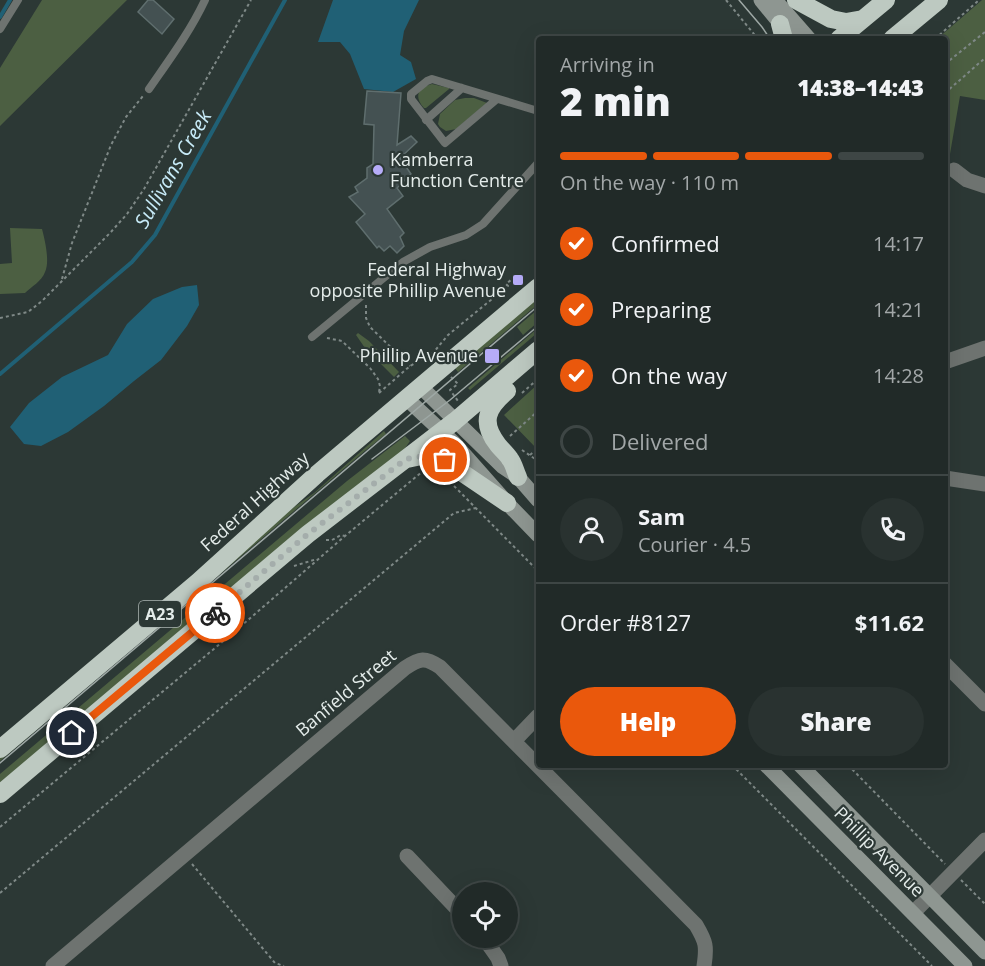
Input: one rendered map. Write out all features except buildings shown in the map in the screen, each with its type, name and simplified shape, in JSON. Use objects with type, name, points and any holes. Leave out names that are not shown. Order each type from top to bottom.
[{"type":"highway","points":[[796,0],[831,19],[846,22],[863,19]]},
{"type":"highway","points":[[843,36],[886,0]]},
{"type":"highway","points":[[896,36],[939,0]]},
{"type":"highway","name":"Federal Highway","points":[[0,749],[198,582],[317,474],[536,289]]},
{"type":"highway","name":"A23","points":[[0,794],[308,534],[406,459],[536,352]]},
{"type":"highway","points":[[518,477],[511,460],[491,435],[488,424],[489,413],[495,402],[536,367]]},
{"type":"highway","points":[[406,459],[426,455],[442,459],[507,504]]},
{"type":"main road","points":[[761,0],[782,31]]},
{"type":"main road","points":[[776,0],[806,36]]},
{"type":"main road","points":[[421,387],[448,425],[454,442],[507,504],[536,533]]},
{"type":"main road","points":[[406,398],[448,425],[518,477],[536,498]]},
{"type":"main road","name":"Phillip Avenue","points":[[769,768],[965,966]]},
{"type":"main road","name":"Phillip Avenue","points":[[803,768],[985,952]]},
{"type":"street","points":[[954,170],[967,180],[985,186]]},
{"type":"street","points":[[948,361],[985,348]]},
{"type":"street","points":[[948,478],[985,484]]},
{"type":"street","name":"Banfield Street","points":[[53,966],[416,660],[431,661],[440,667],[536,763]]},
{"type":"street","points":[[948,666],[985,704]]},
{"type":"street","points":[[514,741],[536,718]]},
{"type":"street","name":"Banfield Street","points":[[541,768],[696,925],[705,940],[704,966]]},
{"type":"street","points":[[913,913],[985,840]]},
{"type":"street","points":[[406,856],[452,904]]},
{"type":"street","points":[[491,948],[501,966]]},
{"type":"lane","points":[[0,29],[18,0]]},
{"type":"lane","points":[[149,89],[178,48],[205,0]]},
{"type":"lane","points":[[497,99],[446,143],[426,120],[411,99],[411,94],[427,81],[432,80],[462,88],[536,110]]},
{"type":"lane","points":[[426,120],[462,88]]},
{"type":"lane","points":[[317,338],[404,262],[430,247],[466,235],[483,224],[536,165]]},
{"type":"path","points":[[0,318],[28,312],[42,301],[127,214],[144,189],[251,0]]},
{"type":"path","points":[[726,0],[756,36]]},
{"type":"path","points":[[938,36],[979,0]]},
{"type":"path","points":[[948,62],[985,32]]},
{"type":"path","points":[[948,90],[985,58]]},
{"type":"path","points":[[62,281],[72,243],[111,145],[126,117],[149,89]]},
{"type":"path","points":[[317,338],[342,341],[378,379],[379,393],[410,366],[433,353],[448,335],[508,286],[506,284],[518,275],[520,278]]},
{"type":"path","points":[[367,303],[366,318],[370,327],[410,366]]},
{"type":"path","points":[[510,436],[536,413]]},
{"type":"path","points":[[536,450],[530,455],[536,460]]},
{"type":"path","points":[[0,827],[419,474]]},
{"type":"path","points":[[451,484],[536,569]]},
{"type":"path","points":[[0,893],[454,513],[476,508]]},
{"type":"path","points":[[323,543],[341,535],[345,536]]},
{"type":"path","points":[[735,768],[932,966]]},
{"type":"path","points":[[851,768],[985,904]]},
{"type":"path","points":[[184,855],[275,963],[284,966]]},
{"type":"green space","points":[[42,0],[127,0],[0,126],[0,68]]},
{"type":"green space","points":[[982,0],[985,0],[985,100],[960,96],[950,154],[948,154],[948,36],[940,36]]},
{"type":"green space","points":[[432,84],[449,89],[424,108],[418,97],[420,90]]},
{"type":"green space","points":[[474,98],[487,103],[456,129],[446,131],[440,127],[438,124],[440,114],[455,100]]},
{"type":"green space","points":[[10,228],[42,229],[47,263],[44,275],[25,293],[0,294],[0,264],[12,263]]},
{"type":"green space","points":[[536,296],[536,306],[458,372],[455,368]]},
{"type":"green space","points":[[536,311],[536,324],[523,335],[517,327]]},
{"type":"green space","points":[[536,330],[536,334],[529,340],[470,390],[468,388]]},
{"type":"green space","points":[[358,333],[399,372],[394,377],[365,348],[356,335]]},
{"type":"green space","points":[[536,386],[536,448],[504,415]]},
{"type":"green space","points":[[384,431],[386,434],[0,761],[0,756],[277,519],[314,493]]},
{"type":"green space","points":[[405,436],[410,441],[403,451],[0,783],[0,774],[347,481]]},
{"type":"water","points":[[333,0],[419,0],[404,31],[400,55],[411,62],[416,79],[393,92],[364,89],[350,54],[340,42],[318,42]]},
{"type":"water","points":[[197,285],[199,305],[187,326],[161,360],[68,432],[41,446],[24,444],[10,427],[29,403],[62,377],[108,355],[127,324],[153,299],[182,287]]},
{"type":"waterway","points":[[0,17],[10,0]]},
{"type":"waterway","name":"Sullivans Creek","points":[[0,374],[132,262],[155,235],[285,0]]},
{"type":"tram line","points":[[739,0],[768,36]]},
{"type":"tram line","points":[[0,763],[536,308]]},
{"type":"tram line","points":[[372,459],[450,400],[536,328]]},
{"type":"way so far","points":[[215,613],[308,534],[406,459],[429,455],[445,460]]},
{"type":"place","name":"Kamberra Function Centre","points":[[378,170]]},
{"type":"place","name":"Federal Highway opposite Phillip Avenue","points":[[518,280]]},
{"type":"place","name":"Phillip Avenue","points":[[492,356]]},
{"type":"route","points":[[72,733],[215,613]]}]
